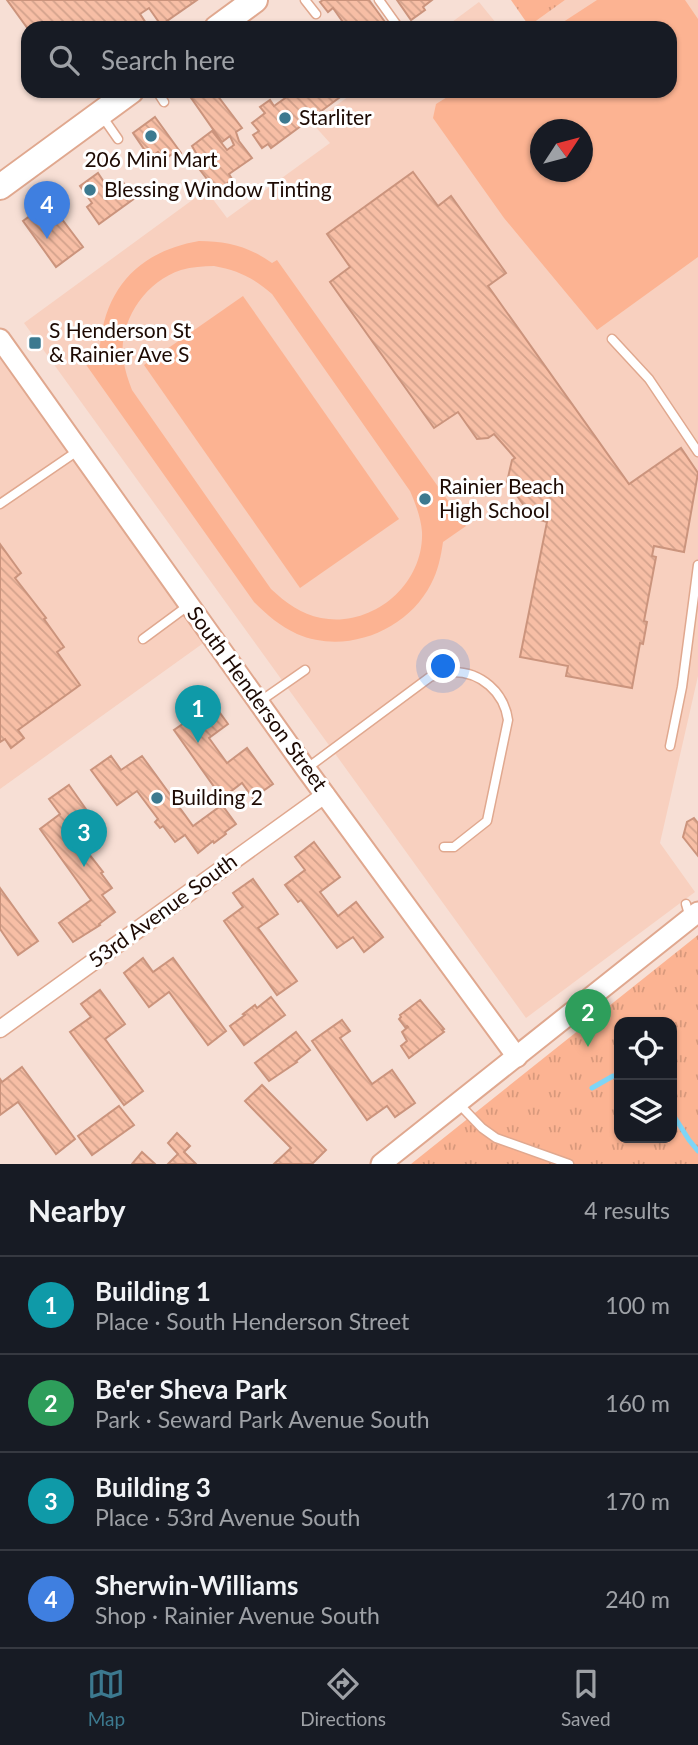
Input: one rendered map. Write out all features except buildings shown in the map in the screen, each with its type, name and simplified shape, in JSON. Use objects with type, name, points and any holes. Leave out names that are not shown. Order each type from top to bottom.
[{"type":"main road","points":[[226,21],[255,0]]},
{"type":"main road","points":[[0,187],[122,98]]},
{"type":"street","name":"South Henderson Street","points":[[0,338],[306,769],[517,1057]]},
{"type":"street","name":"53rd Avenue South","points":[[0,1029],[326,794]]},
{"type":"street","points":[[381,1164],[517,1057],[692,911]]},
{"type":"lane","points":[[305,0],[316,14]]},
{"type":"lane","points":[[379,0],[394,21]]},
{"type":"lane","points":[[161,98],[164,102]]},
{"type":"lane","points":[[100,114],[118,139]]},
{"type":"lane","points":[[611,339],[649,379],[698,453]]},
{"type":"lane","points":[[0,504],[79,450]]},
{"type":"lane","points":[[670,746],[682,687],[698,565]]},
{"type":"lane","points":[[143,639],[189,605]]},
{"type":"lane","points":[[259,702],[305,670]]},
{"type":"lane","points":[[306,769],[430,677],[451,672],[484,682],[499,694],[508,720],[487,821],[454,847],[443,847]]},
{"type":"lane","points":[[458,1102],[482,1128],[496,1138],[569,1164]]},
{"type":"lane","points":[[544,1164],[552,1157]]},
{"type":"shaded area","name":"Rainier Beach High School","points":[[565,0],[698,0],[698,676],[660,843],[695,892],[526,1018],[24,323],[206,190],[227,218],[330,143],[312,123],[346,98],[677,98],[677,21],[536,21]]},
{"type":"shaded area","points":[[479,2],[494,21],[453,21]]},
{"type":"shaded area","points":[[0,347],[209,639],[0,789]]},
{"type":"green space","points":[[511,0],[565,0],[536,21],[526,21]]},
{"type":"green space","points":[[597,0],[685,0],[698,19],[698,257],[597,330],[504,218],[433,118],[436,104],[446,98],[677,98],[677,21],[565,21]]},
{"type":"green space","points":[[199,241],[219,242],[247,249],[272,263],[277,260],[466,526],[443,542],[431,584],[407,615],[391,626],[373,635],[335,642],[297,634],[269,616],[254,602],[82,359],[100,345],[110,305],[130,275],[160,253]],"holes":[[[206,266],[222,268],[252,279],[272,294],[410,491],[422,532],[420,551],[414,569],[404,585],[391,599],[376,609],[359,616],[321,618],[300,611],[271,589],[132,390],[123,359],[123,344],[125,330],[137,304],[156,283],[181,270]]]},
{"type":"green space","points":[[243,296],[399,519],[300,588],[144,365]]},
{"type":"green space","points":[[698,935],[698,1164],[411,1164]]},
{"type":"waterway","points":[[592,1088],[614,1076]]},
{"type":"waterway","points":[[677,1121],[698,1151]]},
{"type":"place","name":"Starliter","points":[[285,118]]},
{"type":"place","name":"206 Mini Mart","points":[[151,136]]},
{"type":"place","name":"Blessing Window Tinting","points":[[90,190]]},
{"type":"place","name":"Sherwin-Williams","points":[[47,239]]},
{"type":"place","name":"S Henderson St & Rainier Ave S","points":[[35,343]]},
{"type":"place","name":"Rainier Beach High School","points":[[425,499]]},
{"type":"place","name":"Building 1","points":[[198,743]]},
{"type":"place","name":"Building 2","points":[[157,798]]},
{"type":"place","name":"Building 3","points":[[84,867]]},
{"type":"place","name":"Be'er Sheva Park","points":[[588,1047]]}]
